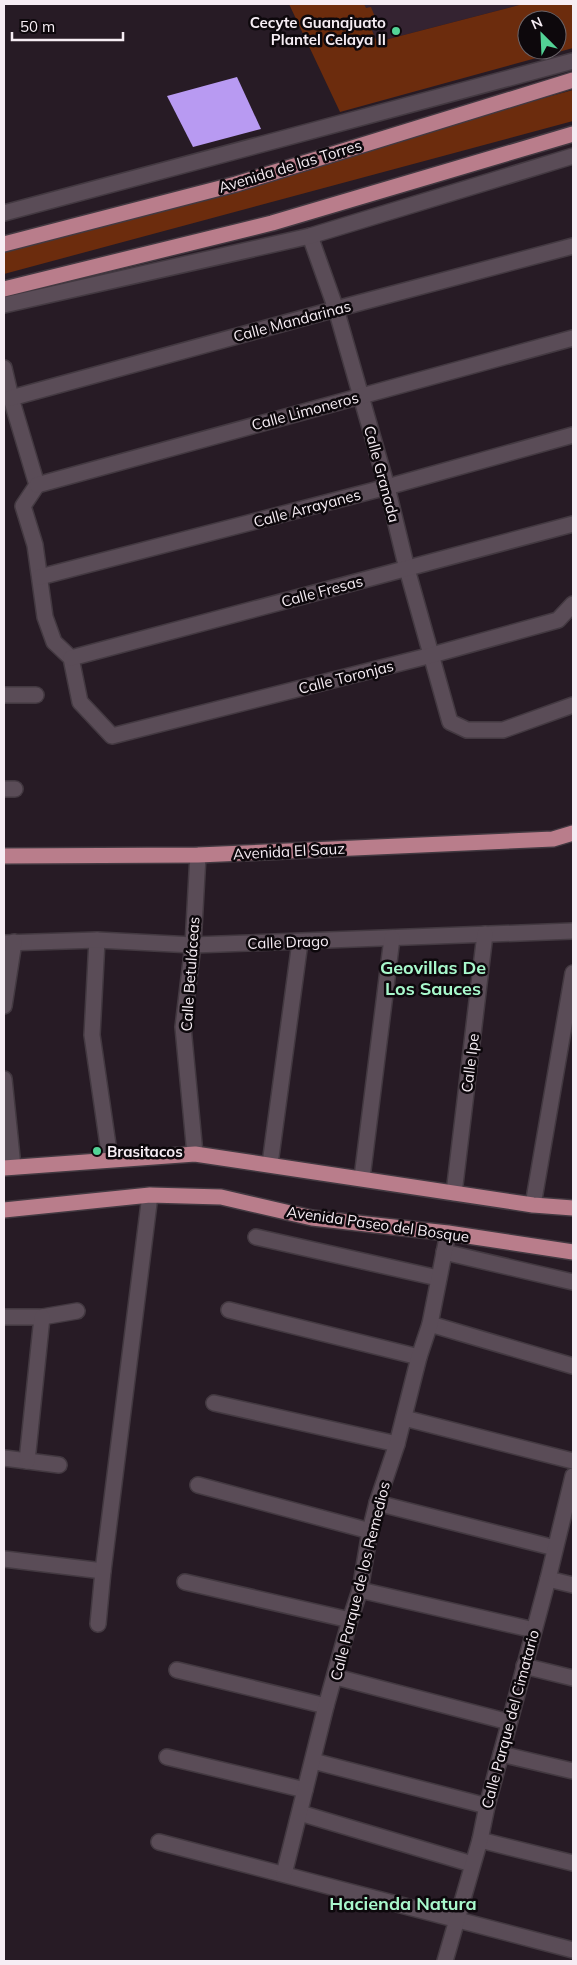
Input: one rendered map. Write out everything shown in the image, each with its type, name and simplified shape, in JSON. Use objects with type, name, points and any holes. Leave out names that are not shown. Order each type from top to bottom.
[{"type":"main road","name":"Avenida de las Torres","points":[[4,244],[236,184],[573,80]]},
{"type":"main road","points":[[4,289],[272,223],[573,134]]},
{"type":"main road","name":"Avenida El Sauz","points":[[4,856],[198,854],[553,839],[573,833]]},
{"type":"main road","points":[[8,1167],[196,1154],[533,1205],[573,1208]]},
{"type":"main road","name":"Avenida Paseo del Bosque","points":[[4,1210],[150,1195],[221,1196],[312,1218],[448,1233],[573,1252]]},
{"type":"street","name":"Avenida de las Torres","points":[[4,213],[573,61]]},
{"type":"street","points":[[4,305],[310,236],[573,156]]},
{"type":"street","name":"Calle Granada","points":[[310,236],[336,309],[387,487],[407,569],[450,722],[467,730],[503,730],[573,705]]},
{"type":"street","name":"Calle Mandarinas","points":[[11,398],[573,246]]},
{"type":"street","name":"Calle Limoneros","points":[[37,485],[573,338]]},
{"type":"street","points":[[4,368],[37,485],[23,506],[35,546],[44,616],[54,642],[72,658]]},
{"type":"street","name":"Calle Arrayanes","points":[[40,578],[387,487],[573,435]]},
{"type":"street","name":"Calle Fresas","points":[[72,658],[573,524]]},
{"type":"street","name":"Calle Toronjas","points":[[72,658],[80,702],[112,736],[432,655],[558,620],[573,604]]},
{"type":"street","points":[[4,695],[36,695]]},
{"type":"street","name":"Calle Betuláceas","points":[[196,1154],[184,1027],[193,945],[198,854]]},
{"type":"street","name":"Calle Drago","points":[[9,943],[98,940],[193,945],[573,931]]},
{"type":"street","name":"Calle Ipe","points":[[454,1193],[485,934]]},
{"type":"street","points":[[362,1178],[392,938]]},
{"type":"street","points":[[98,940],[92,1035],[110,1159]]},
{"type":"street","points":[[270,1164],[300,942]]},
{"type":"street","points":[[4,1006],[9,943]]},
{"type":"street","points":[[533,1205],[573,973]]},
{"type":"street","points":[[4,1079],[8,1167]]},
{"type":"street","points":[[98,1624],[150,1195]]},
{"type":"street","name":"Calle Parque de los Remedios","points":[[284,1874],[326,1706],[360,1590],[370,1531],[377,1503],[404,1418],[418,1357],[430,1324],[448,1233]]},
{"type":"street","points":[[256,1237],[438,1278]]},
{"type":"street","points":[[444,1252],[573,1282]]},
{"type":"street","points":[[4,1317],[42,1317],[77,1310]]},
{"type":"street","points":[[229,1310],[418,1357]]},
{"type":"street","points":[[27,1461],[42,1317]]},
{"type":"street","points":[[430,1324],[573,1366]]},
{"type":"street","points":[[214,1403],[396,1444]]},
{"type":"street","points":[[404,1418],[573,1461]]},
{"type":"street","points":[[4,1458],[59,1465]]},
{"type":"street","name":"Calle Parque del Cimatario","points":[[445,1961],[480,1840],[487,1806],[571,1492],[573,1476]]},
{"type":"street","points":[[198,1485],[370,1531]]},
{"type":"street","points":[[377,1503],[555,1548]]},
{"type":"street","points":[[4,1559],[103,1571]]},
{"type":"street","points":[[548,1579],[573,1585]]},
{"type":"street","points":[[185,1582],[350,1620]]},
{"type":"street","points":[[360,1590],[534,1630]]},
{"type":"street","points":[[524,1666],[573,1678]]},
{"type":"street","points":[[177,1670],[326,1706]]},
{"type":"street","points":[[336,1677],[509,1722]]},
{"type":"street","points":[[501,1754],[573,1771]]},
{"type":"street","points":[[168,1756],[305,1790]]},
{"type":"street","points":[[313,1761],[487,1806]]},
{"type":"street","points":[[300,1813],[472,1864]]},
{"type":"street","points":[[480,1840],[573,1863]]},
{"type":"street","points":[[159,1842],[573,1950]]},
{"type":"shaded area","points":[[289,4],[364,4],[366,8],[371,7],[375,17],[368,21],[377,42],[523,4],[573,4],[573,48],[567,50],[567,10],[517,10],[517,60],[529,60],[340,112]]},
{"type":"shaded area","name":"Cecyte Guanajuato Plantel Celaya II","points":[[364,4],[523,4],[377,42],[368,20],[375,16],[365,8]]},
{"type":"shaded area","points":[[573,90],[573,121],[4,274],[4,246]]},
{"type":"building","points":[[237,77],[261,129],[193,147],[167,96]]},
{"type":"place","name":"Cecyte Guanajuato Plantel Celaya II","points":[[396,31]]},
{"type":"place","name":"Brasitacos","points":[[97,1151]]},
{"type":"district","name":"Geovillas De Los Sauces","points":[[433,978]]},
{"type":"district","name":"Hacienda Natura","points":[[403,1903]]}]
